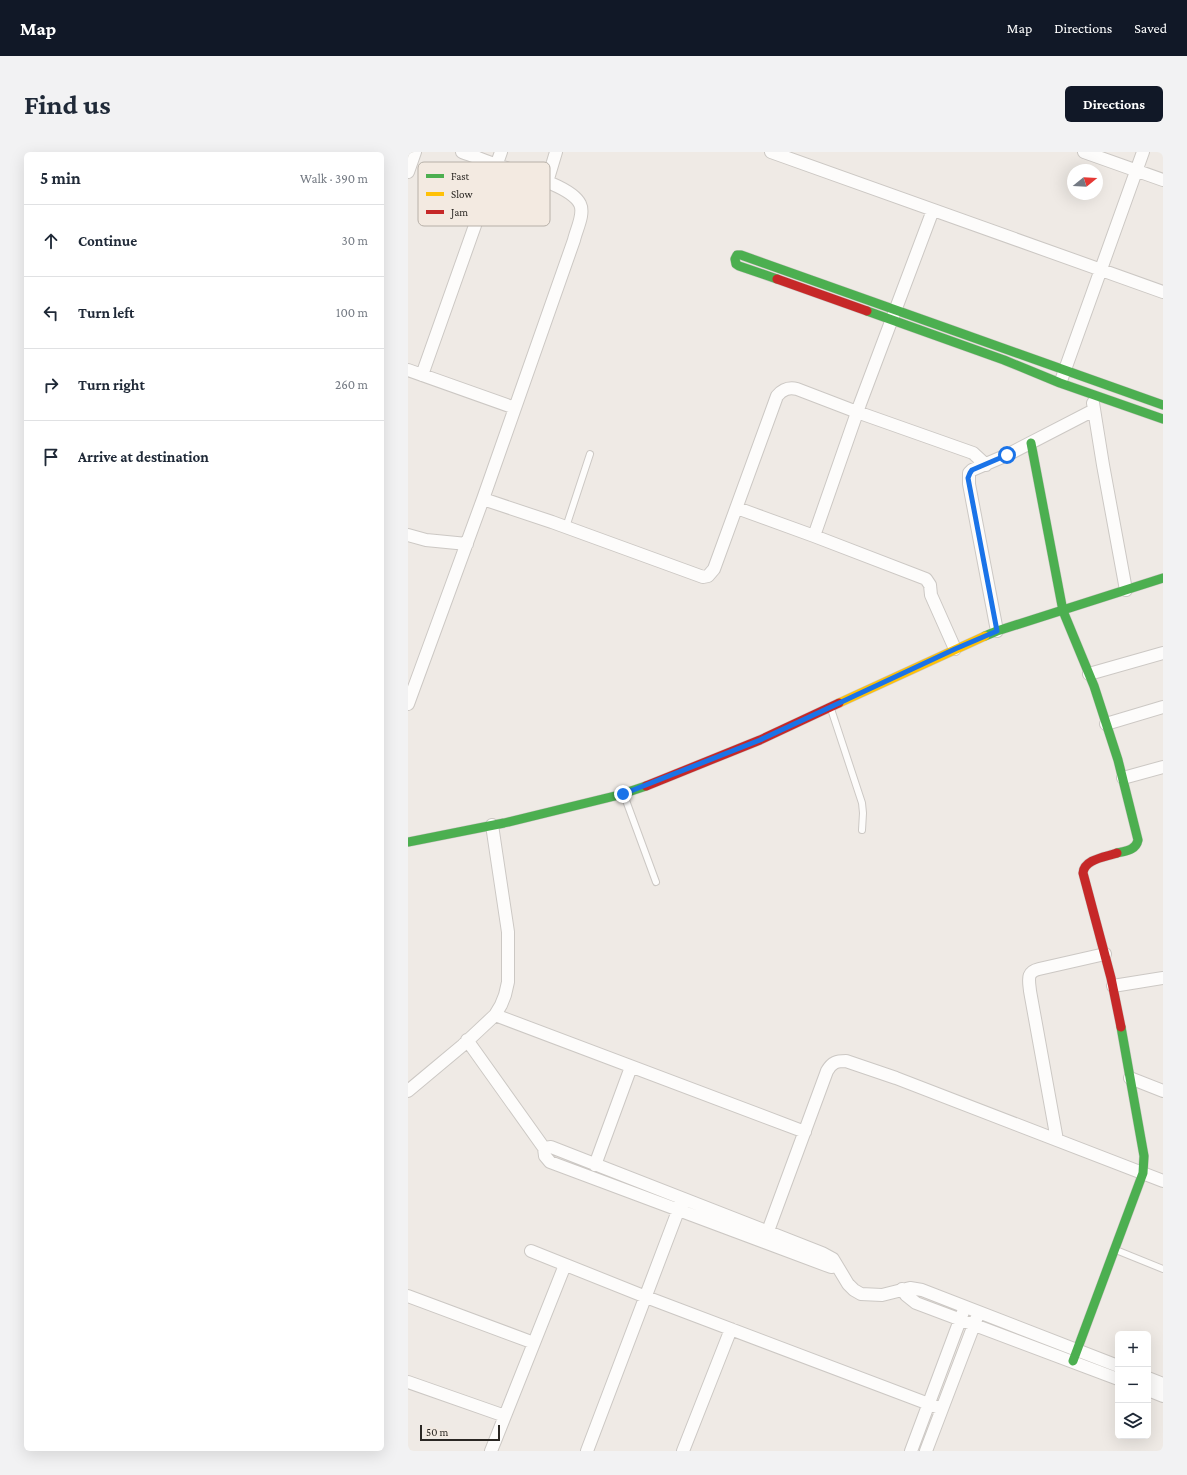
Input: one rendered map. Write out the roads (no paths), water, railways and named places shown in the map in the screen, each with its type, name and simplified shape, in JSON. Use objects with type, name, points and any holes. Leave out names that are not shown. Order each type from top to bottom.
[{"type":"street","points":[[408,172],[415,152]]},
{"type":"street","points":[[462,152],[488,162]]},
{"type":"street","points":[[497,162],[501,152]]},
{"type":"street","points":[[550,172],[556,152]]},
{"type":"street","points":[[771,152],[1163,292]]},
{"type":"street","points":[[1084,152],[1163,180]]},
{"type":"street","points":[[1060,383],[1143,152]]},
{"type":"street","points":[[408,704],[467,544],[574,240],[581,213],[581,205],[575,196],[550,184]]},
{"type":"street","points":[[814,536],[857,412],[933,210]]},
{"type":"street","points":[[422,375],[475,226]]},
{"type":"street","points":[[1163,405],[741,255],[738,255],[735,259],[736,264],[739,266],[1004,360],[1060,383],[1163,419]]},
{"type":"street","points":[[408,370],[515,408]]},
{"type":"street","points":[[483,499],[566,527],[703,577],[708,576],[714,569],[737,508],[747,476],[777,396],[780,392],[792,388],[797,389],[972,454],[986,465]]},
{"type":"street","points":[[1092,394],[1103,466],[1126,590]]},
{"type":"street","points":[[997,631],[968,478],[970,473],[972,470],[986,465],[1031,443],[1094,410]]},
{"type":"street","points":[[1031,443],[1063,611],[1089,674],[1106,724],[1123,778],[1138,840],[1137,845],[1130,850],[1090,862],[1085,864],[1083,867],[1083,875],[1113,986],[1144,1156],[1143,1173],[1074,1356]]},
{"type":"street","points":[[737,508],[926,578],[930,585],[931,595],[955,649]]},
{"type":"street","points":[[408,535],[426,540],[467,544]]},
{"type":"street","points":[[408,842],[492,825],[623,794],[760,740],[997,631],[1163,578]]},
{"type":"street","points":[[1089,674],[1163,653]]},
{"type":"street","points":[[1106,724],[1163,707]]},
{"type":"street","points":[[1123,778],[1163,767]]},
{"type":"street","points":[[408,1091],[468,1040],[495,1015],[501,1005],[508,982],[508,932],[492,825]]},
{"type":"street","points":[[1057,1140],[1030,991],[1030,974],[1033,970],[1105,954]]},
{"type":"street","points":[[1113,986],[1163,978]]},
{"type":"street","points":[[495,1015],[805,1132]]},
{"type":"street","points":[[468,1040],[544,1148],[543,1152],[546,1160],[831,1267],[837,1266]]},
{"type":"street","points":[[768,1231],[830,1066],[835,1062],[846,1061],[896,1078],[1163,1181]]},
{"type":"street","points":[[595,1165],[632,1067]]},
{"type":"street","points":[[1130,1078],[1163,1091]]},
{"type":"street","points":[[544,1148],[551,1147],[826,1255],[833,1259],[848,1284],[854,1290],[862,1294],[882,1295],[910,1288],[922,1290],[978,1312],[1074,1356],[1115,1377]]},
{"type":"street","points":[[587,1451],[683,1198]]},
{"type":"street","points":[[531,1252],[817,1363],[942,1409]]},
{"type":"street","points":[[491,1451],[565,1265]]},
{"type":"street","points":[[902,1289],[906,1295],[916,1303],[975,1325],[1074,1356],[1115,1365]]},
{"type":"street","points":[[408,1296],[534,1343]]},
{"type":"street","points":[[911,1451],[965,1307]]},
{"type":"street","points":[[926,1451],[975,1325],[978,1312]]},
{"type":"street","points":[[683,1451],[731,1329]]},
{"type":"street","points":[[1151,1379],[1163,1384]]},
{"type":"street","points":[[408,1382],[505,1416]]},
{"type":"street","points":[[1151,1391],[1163,1396]]},
{"type":"lane","points":[[566,527],[590,454]]},
{"type":"lane","points":[[830,708],[862,803],[864,813],[862,830]]},
{"type":"lane","points":[[623,794],[656,882]]},
{"type":"lane","points":[[1114,1250],[1163,1269]]}]
